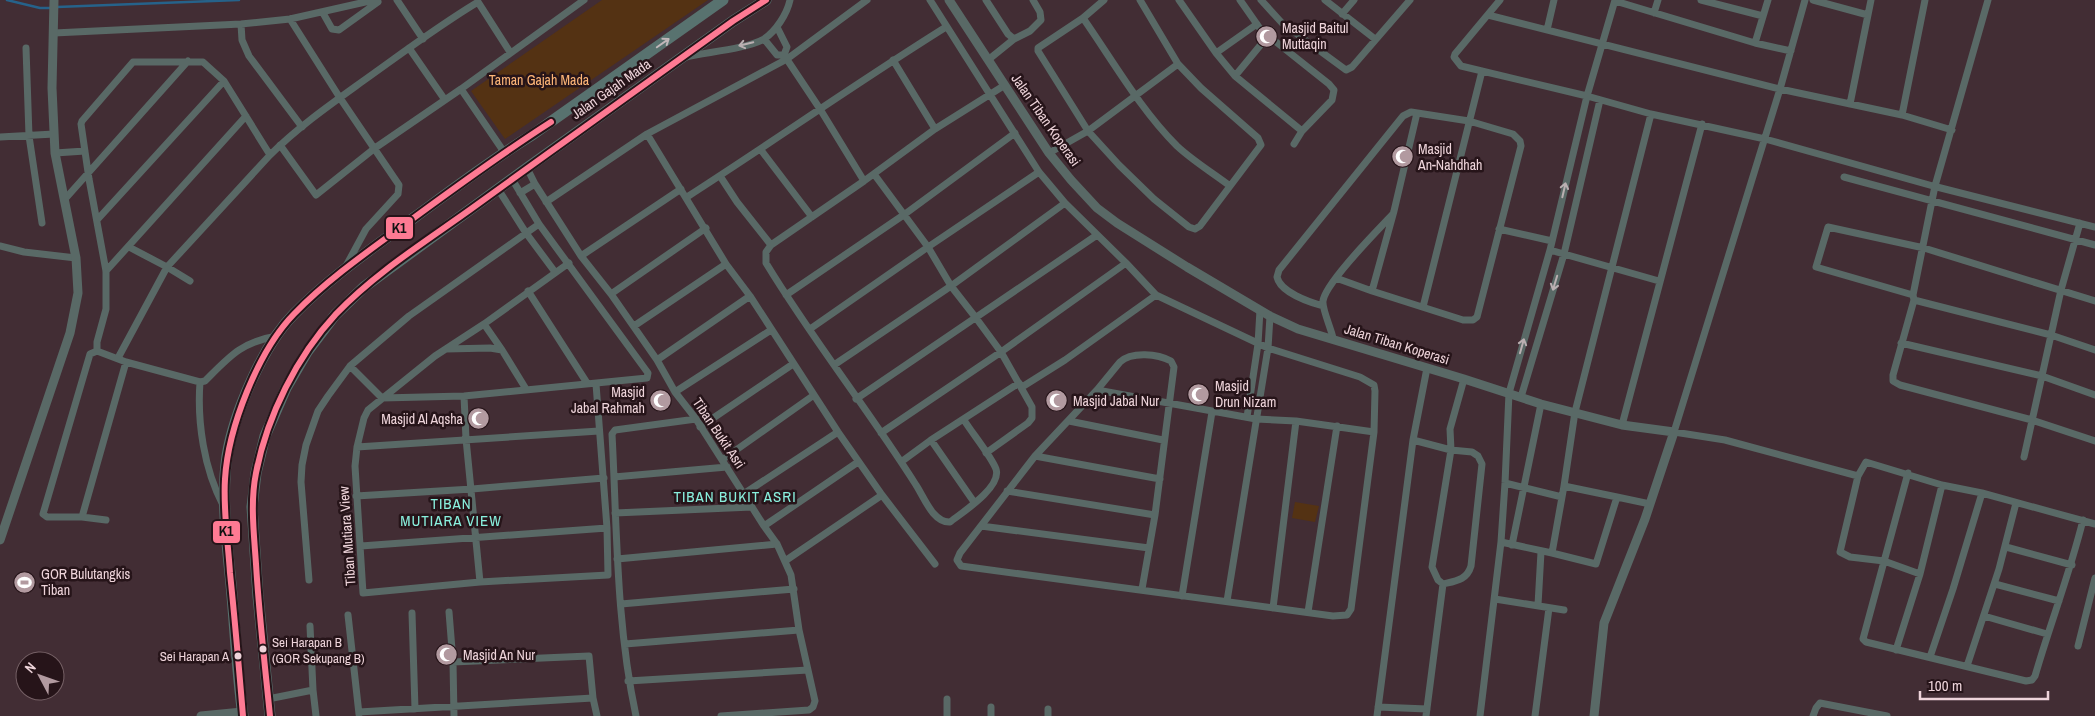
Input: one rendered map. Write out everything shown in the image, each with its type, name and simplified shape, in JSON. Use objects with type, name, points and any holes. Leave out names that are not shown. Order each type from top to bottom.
[{"type":"highway","name":"Jalan Gajah Mada","points":[[270,716],[252,519],[256,473],[265,436],[299,364],[335,315],[364,287],[681,58],[766,0]]},
{"type":"highway","name":"Jalan Gajah Mada","points":[[242,714],[225,479],[227,458],[236,418],[256,372],[277,336],[293,315],[345,268],[504,152],[532,135],[721,1]]},
{"type":"highway","points":[[721,1],[733,21]]},
{"type":"street","points":[[0,540],[70,333],[78,292],[76,258],[55,153],[52,88],[54,0]]},
{"type":"street","points":[[54,29],[241,24],[290,19],[378,0]]},
{"type":"street","points":[[323,13],[332,29],[339,30],[378,4],[378,0]]},
{"type":"street","points":[[397,0],[423,39]]},
{"type":"street","points":[[280,145],[316,195],[375,148],[461,89],[584,0]]},
{"type":"street","points":[[681,58],[749,44],[764,38],[777,27],[790,0]]},
{"type":"street","points":[[546,202],[647,134],[785,57],[867,0]]},
{"type":"street","points":[[930,0],[1039,172],[1065,204],[1126,263],[1156,296],[1258,344],[1369,381],[1374,385],[1374,432],[1352,609],[1347,615],[1273,608],[961,566],[957,560],[958,556],[1035,456],[1069,421],[1124,358],[1136,354],[1163,358],[1171,361],[1174,367],[1163,440],[1155,515],[1142,589]]},
{"type":"street","name":"Jalan Tiban Koperasi","points":[[949,0],[1049,153],[1097,208],[1117,223],[1270,316],[1298,329],[1333,338],[1541,404],[1622,425],[1674,432]]},
{"type":"street","points":[[986,0],[1008,34],[1014,39]]},
{"type":"street","points":[[1104,0],[1083,18],[1038,48],[1038,51],[1088,131],[1154,199],[1193,229],[1200,226],[1260,150],[1260,142],[1201,88],[1178,64],[1140,0]]},
{"type":"street","points":[[1179,0],[1216,53],[1235,76],[1302,131]]},
{"type":"street","points":[[1240,0],[1268,36],[1334,90],[1332,100],[1302,131],[1294,144]]},
{"type":"street","points":[[1261,0],[1282,23],[1343,69],[1349,70],[1410,0]]},
{"type":"street","points":[[1325,0],[1375,39]]},
{"type":"street","points":[[1342,14],[1354,0]]},
{"type":"street","points":[[1500,0],[1454,57],[1461,66],[1587,96],[1651,114],[1765,139],[1935,186],[2095,227]]},
{"type":"street","points":[[1547,30],[1554,0]]},
{"type":"street","points":[[1480,716],[1501,542],[1506,483],[1509,393],[1550,250],[1587,96],[1615,0],[1755,43],[1791,52]]},
{"type":"street","points":[[1654,13],[1658,0]]},
{"type":"street","points":[[1701,0],[1763,16]]},
{"type":"street","points":[[1755,43],[1768,0]]},
{"type":"street","points":[[1594,716],[1604,623],[1650,504],[1674,432],[1765,139],[1805,0]]},
{"type":"street","points":[[1812,0],[1868,15]]},
{"type":"street","points":[[1850,104],[1871,0]]},
{"type":"street","points":[[1902,115],[1925,0]]},
{"type":"street","points":[[1988,0],[1935,186],[1924,248],[1893,381],[1900,385],[2032,420],[2095,441]]},
{"type":"street","points":[[988,60],[1014,39],[1030,31],[1041,20],[1042,17],[1035,1]]},
{"type":"street","points":[[118,358],[167,267],[280,145],[302,127],[409,48],[478,2],[510,52]]},
{"type":"street","points":[[1488,15],[1780,89],[1902,115],[1952,130]]},
{"type":"street","points":[[1083,18],[1136,96],[1179,148],[1230,186]]},
{"type":"street","points":[[290,19],[340,98],[398,180],[400,189],[398,194],[366,229],[345,268]]},
{"type":"street","points":[[241,24],[242,40],[249,56],[302,127]]},
{"type":"street","points":[[1216,53],[1257,24]]},
{"type":"street","points":[[777,27],[787,47],[785,57]]},
{"type":"street","points":[[687,197],[761,150],[893,60],[946,28]]},
{"type":"street","points":[[1235,76],[1268,36]]},
{"type":"street","points":[[764,38],[777,55],[785,57],[820,109],[864,181]]},
{"type":"street","points":[[26,48],[30,136],[42,223]]},
{"type":"street","points":[[409,48],[445,100]]},
{"type":"street","points":[[893,60],[935,130]]},
{"type":"street","points":[[98,352],[97,342],[106,309],[106,271],[88,171],[82,120],[128,65],[137,61],[203,62],[224,81],[270,156]]},
{"type":"street","points":[[64,198],[79,184],[88,171],[188,61]]},
{"type":"street","points":[[1049,153],[1088,131],[1178,64]]},
{"type":"street","points":[[1423,306],[1482,71]]},
{"type":"street","points":[[97,220],[224,81]]},
{"type":"street","points":[[964,420],[995,468],[996,479],[993,485],[950,522],[940,520],[935,514],[902,462],[786,295],[766,263],[766,252],[771,244],[935,130],[1005,85]]},
{"type":"street","points":[[461,89],[504,152]]},
{"type":"street","points":[[1521,397],[1564,254],[1600,100]]},
{"type":"street","points":[[1323,306],[1300,299],[1281,284],[1277,276],[1279,270],[1403,116],[1407,113],[1417,113],[1469,121],[1513,134],[1520,141],[1521,146],[1477,317],[1473,320],[1463,320],[1336,278]]},
{"type":"street","points":[[1372,291],[1394,212],[1417,113]]},
{"type":"street","points":[[1552,552],[1575,412],[1651,114]]},
{"type":"street","points":[[106,271],[246,116]]},
{"type":"street","points":[[1622,425],[1702,124]]},
{"type":"street","points":[[786,295],[905,214],[1015,133]]},
{"type":"street","points":[[0,138],[54,134]]},
{"type":"street","points":[[647,134],[706,228],[726,264],[750,296],[858,462],[935,564]]},
{"type":"street","points":[[761,150],[812,217]]},
{"type":"street","points":[[55,153],[85,151]]},
{"type":"street","name":"Tiban Bukit Asri","points":[[527,168],[546,202],[581,256],[634,326],[657,360],[675,392],[745,493],[752,507],[777,544],[785,561],[794,590],[799,630],[815,701],[813,707],[809,710],[721,716]]},
{"type":"street","points":[[810,329],[928,246],[1039,172]]},
{"type":"street","points":[[874,174],[928,246],[951,286],[1001,352],[1032,407],[1032,418],[1028,423],[986,453]]},
{"type":"street","points":[[720,176],[771,244]]},
{"type":"street","points":[[1844,177],[2095,245]]},
{"type":"street","points":[[350,366],[382,398],[464,396],[647,378],[648,373],[539,224],[512,179]]},
{"type":"street","points":[[520,193],[535,184]]},
{"type":"street","points":[[581,256],[681,189]]},
{"type":"street","points":[[498,190],[526,233],[555,272]]},
{"type":"street","points":[[834,365],[951,286],[1065,204]]},
{"type":"street","points":[[1333,338],[1323,306],[1323,298],[1336,278],[1394,212]]},
{"type":"street","points":[[2024,457],[2061,290],[2080,223]]},
{"type":"street","points":[[309,580],[301,482],[303,458],[318,411],[350,366],[409,316],[539,224]]},
{"type":"street","points":[[2095,301],[1924,248],[1828,226],[1816,267],[1913,298],[2051,335],[2095,350]]},
{"type":"street","points":[[611,294],[706,228]]},
{"type":"street","points":[[1499,229],[1552,242]]},
{"type":"street","points":[[856,398],[1097,234]]},
{"type":"street","points":[[0,246],[24,252],[76,258]]},
{"type":"street","points":[[128,247],[190,281]]},
{"type":"street","points":[[1550,250],[1660,281]]},
{"type":"street","name":"Tiban Mutiara View","points":[[569,263],[484,324],[445,349],[365,413],[355,466],[361,546],[362,594],[480,582],[608,575],[604,478],[592,384]]},
{"type":"street","points":[[881,433],[1001,352],[1126,263]]},
{"type":"street","points":[[634,326],[726,264]]},
{"type":"street","points":[[528,291],[592,384]]},
{"type":"street","points":[[657,360],[750,296]]},
{"type":"street","points":[[902,462],[931,440],[1020,385],[1065,360],[1156,296]]},
{"type":"street","points":[[1247,417],[1258,344],[1260,310]]},
{"type":"street","points":[[1227,601],[1268,348],[1270,316]]},
{"type":"street","points":[[484,324],[526,389]]},
{"type":"street","points":[[675,392],[771,330]]},
{"type":"street","points":[[106,520],[82,517],[47,517],[44,516],[43,512],[88,359],[92,352],[98,352],[126,362],[200,382],[205,381],[234,352],[248,344],[277,336]]},
{"type":"street","points":[[1901,343],[2042,376],[2095,395]]},
{"type":"street","points":[[445,349],[490,348],[502,350]]},
{"type":"street","points":[[82,517],[126,362]]},
{"type":"street","points":[[700,427],[793,364]]},
{"type":"street","points":[[1377,716],[1413,440],[1427,368]]},
{"type":"street","points":[[1443,584],[1438,580],[1432,567],[1451,450],[1450,429],[1464,379]]},
{"type":"street","points":[[200,382],[199,402],[205,450],[215,489],[226,510]]},
{"type":"street","points":[[1097,390],[1256,419],[1296,421],[1374,432]]},
{"type":"street","points":[[722,460],[814,395]]},
{"type":"street","points":[[464,396],[466,439],[480,582]]},
{"type":"street","points":[[1512,546],[1541,404]]},
{"type":"street","points":[[1182,596],[1212,412]]},
{"type":"street","points":[[636,716],[628,680],[617,559],[612,434],[615,430],[696,420]]},
{"type":"street","points":[[1069,421],[1163,440]]},
{"type":"street","points":[[1273,608],[1296,421]]},
{"type":"street","points":[[1308,612],[1337,426]]},
{"type":"street","points":[[357,448],[599,431]]},
{"type":"street","points":[[745,493],[838,432]]},
{"type":"street","points":[[1674,432],[1725,440],[1858,476]]},
{"type":"street","points":[[931,440],[974,502]]},
{"type":"street","points":[[1413,440],[1451,450],[1472,452],[1478,456],[1482,464],[1470,573],[1464,578],[1443,584]]},
{"type":"street","points":[[1035,456],[1160,479]]},
{"type":"street","points":[[1920,574],[1884,561],[1850,557],[1840,552],[1858,476],[1864,463],[1868,461],[1942,484],[2095,524]]},
{"type":"street","points":[[764,526],[858,462]]},
{"type":"street","points":[[614,478],[727,467]]},
{"type":"street","points":[[1908,473],[1863,639],[1866,642],[2026,681],[2032,680],[2035,676],[2047,634],[2072,565],[2083,520]]},
{"type":"street","points":[[356,496],[472,490],[604,478]]},
{"type":"street","points":[[1506,483],[1562,497]]},
{"type":"street","points":[[1896,650],[1920,574],[1942,484]]},
{"type":"street","points":[[1564,486],[1650,504]]},
{"type":"street","points":[[1007,491],[1155,515]]},
{"type":"street","points":[[1930,657],[1982,493]]},
{"type":"street","points":[[785,561],[882,495]]},
{"type":"street","points":[[1501,542],[1512,546],[1541,552],[1552,552],[1598,563],[1617,497]]},
{"type":"street","points":[[1967,666],[1995,584],[2016,503]]},
{"type":"street","points":[[615,513],[752,507]]},
{"type":"street","points":[[981,526],[1149,548]]},
{"type":"street","points":[[361,546],[607,528]]},
{"type":"street","points":[[617,559],[777,544]]},
{"type":"street","points":[[2006,547],[2072,565]]},
{"type":"street","points":[[1538,605],[1541,552]]},
{"type":"street","points":[[2078,646],[2095,578]]},
{"type":"street","points":[[1378,707],[1426,712],[1443,584]]},
{"type":"street","points":[[1995,584],[2059,600]]},
{"type":"street","points":[[622,604],[794,590]]},
{"type":"street","points":[[1494,599],[1564,610]]},
{"type":"street","points":[[1535,716],[1548,608]]},
{"type":"street","points":[[449,612],[453,662],[454,716]]},
{"type":"street","points":[[412,613],[415,709]]},
{"type":"street","points":[[348,616],[359,714],[593,698]]},
{"type":"street","points":[[1984,616],[2047,634]]},
{"type":"street","points":[[310,626],[316,716]]},
{"type":"street","points":[[625,644],[799,630]]},
{"type":"street","points":[[453,662],[589,656],[593,698],[597,716]]},
{"type":"street","points":[[628,680],[808,670]]},
{"type":"street","points":[[268,699],[313,690]]},
{"type":"street","points":[[947,699],[947,716]]},
{"type":"street","points":[[1813,716],[1820,703],[1887,716]]},
{"type":"street","points":[[991,707],[991,716]]},
{"type":"street","points":[[202,716],[242,714]]},
{"type":"green space","name":"Taman Gajah Mada","points":[[602,0],[708,0],[505,139],[471,91]]},
{"type":"green space","points":[[1295,502],[1319,506],[1315,522],[1292,518]]},
{"type":"waterway","points":[[7,0],[40,8],[52,8]]},
{"type":"waterway","points":[[57,7],[239,0]]},
{"type":"transit line","name":"K1","points":[[270,716],[254,541],[254,484],[261,452],[276,409],[296,368],[309,349],[336,314],[384,271],[733,21],[766,0]]},
{"type":"transit line","name":"K1","points":[[243,716],[226,526],[225,479],[232,437],[247,391],[257,369],[268,348],[294,314],[337,275],[449,192],[551,122]]},
{"type":"place","name":"Masjid Baitul Muttaqin","points":[[1266,36]]},
{"type":"place","name":"Masjid An-Nahdhah","points":[[1402,157]]},
{"type":"place","name":"Masjid Drun Nizam","points":[[1199,394]]},
{"type":"place","name":"Masjid Jabal Rahmah","points":[[661,400]]},
{"type":"place","name":"Masjid Jabal Nur","points":[[1057,401]]},
{"type":"place","name":"Masjid Al Aqsha","points":[[479,419]]},
{"type":"place","name":"GOR Bulutangkis Tiban","points":[[25,582]]},
{"type":"place","name":"Sei Harapan B (GOR Sekupang B)","points":[[263,649]]},
{"type":"place","name":"Masjid An Nur","points":[[447,655]]},
{"type":"place","name":"Sei Harapan A","points":[[238,656]]},
{"type":"district","name":"TIBAN BUKIT ASRI","points":[[735,497]]},
{"type":"district","name":"TIBAN MUTIARA VIEW","points":[[451,512]]}]
